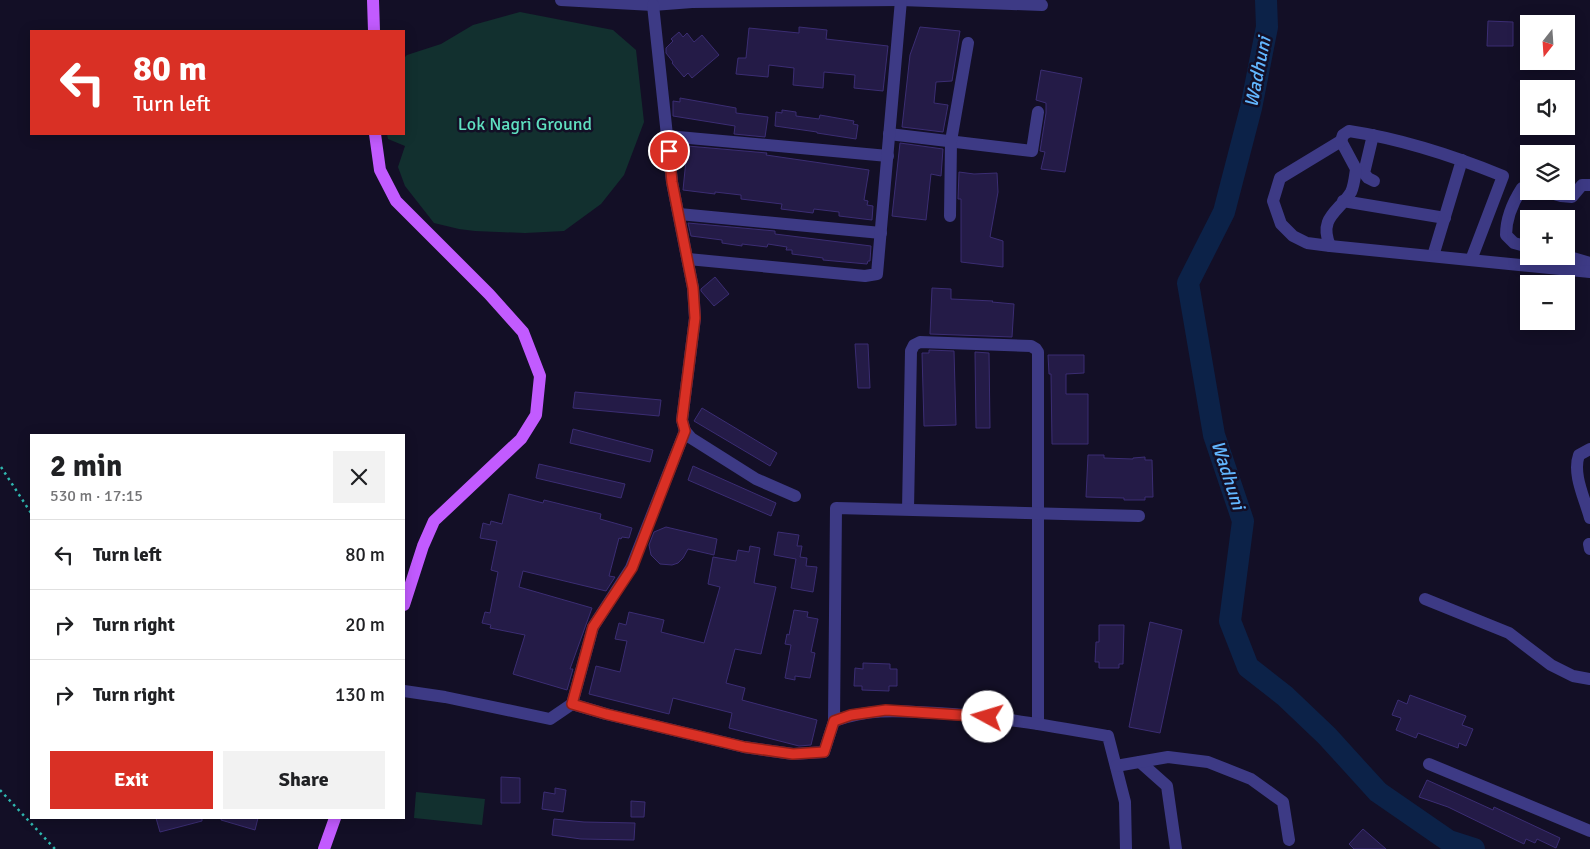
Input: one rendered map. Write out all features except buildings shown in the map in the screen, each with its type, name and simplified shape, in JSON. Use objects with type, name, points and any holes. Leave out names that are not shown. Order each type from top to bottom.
[{"type":"main road","points":[[373,0],[374,30]]},
{"type":"main road","points":[[375,135],[380,170],[396,201],[477,281],[523,332],[540,376],[536,415],[521,439],[434,521],[423,546],[405,602]]},
{"type":"main road","points":[[324,849],[335,819]]},
{"type":"street","points":[[561,0],[654,5],[693,1],[900,0],[1042,5]]},
{"type":"street","points":[[688,259],[865,276],[878,274],[900,0]]},
{"type":"street","points":[[654,5],[672,182],[693,288],[695,318],[682,420],[685,431],[691,438],[756,479],[795,496]]},
{"type":"street","points":[[950,216],[951,141],[968,43]]},
{"type":"street","points":[[889,134],[1032,151],[1038,112]]},
{"type":"street","points":[[1471,260],[1503,176],[1462,160],[1373,135],[1349,131],[1341,141],[1280,178],[1273,201],[1281,224],[1293,236],[1307,243],[1330,246],[1590,272]]},
{"type":"street","points":[[1373,135],[1364,173],[1374,181]]},
{"type":"street","points":[[667,136],[888,156]]},
{"type":"street","points":[[1330,246],[1326,237],[1327,226],[1332,213],[1351,191],[1356,169],[1341,141]]},
{"type":"street","points":[[1433,256],[1462,160]]},
{"type":"street","points":[[1575,193],[1582,185],[1590,185]]},
{"type":"street","points":[[1520,191],[1506,224],[1506,235],[1514,243],[1520,245]]},
{"type":"street","points":[[1343,201],[1445,218]]},
{"type":"street","points":[[678,214],[881,233]]},
{"type":"street","points":[[1575,258],[1590,262]]},
{"type":"street","points":[[908,509],[911,351],[914,345],[920,342],[1031,346],[1036,349],[1038,352],[1038,724]]},
{"type":"street","points":[[405,691],[445,697],[550,719],[572,704],[593,627],[632,568],[685,431]]},
{"type":"street","points":[[1590,449],[1579,455],[1576,463],[1590,518]]},
{"type":"street","points":[[572,704],[714,740],[793,754],[824,752],[834,721],[836,508],[908,509],[1037,515],[1139,516]]},
{"type":"street","points":[[1425,599],[1509,632],[1551,665],[1573,676],[1590,679]]},
{"type":"street","points":[[834,721],[851,715],[886,710],[972,715],[1108,736],[1126,802],[1126,849]]},
{"type":"street","points":[[1116,766],[1168,757],[1208,762],[1251,779],[1283,802],[1289,840]]},
{"type":"street","points":[[1140,762],[1167,786],[1176,849]]},
{"type":"street","points":[[1429,764],[1590,831]]},
{"type":"path","points":[[1,466],[30,511]]},
{"type":"path","points":[[0,790],[55,849]]},
{"type":"green space","name":"Lok Nagri Ground","points":[[520,12],[613,30],[636,50],[644,122],[624,175],[601,204],[564,231],[525,233],[475,231],[434,223],[405,186],[398,167],[405,146],[388,139],[387,135],[405,135],[405,57],[441,44],[473,25]]},
{"type":"green space","points":[[416,792],[485,799],[482,825],[414,818]]},
{"type":"waterway","name":"Wadhuni","points":[[1266,0],[1267,27],[1251,108],[1224,212],[1188,283],[1214,435],[1243,521],[1230,621],[1248,667],[1285,696],[1327,736],[1378,792],[1449,841],[1474,849]]},
{"type":"route","points":[[669,151],[672,182],[693,288],[695,318],[682,420],[685,431],[632,568],[593,627],[572,704],[744,747],[793,754],[824,752],[834,721],[851,715],[886,710],[988,717]]}]
